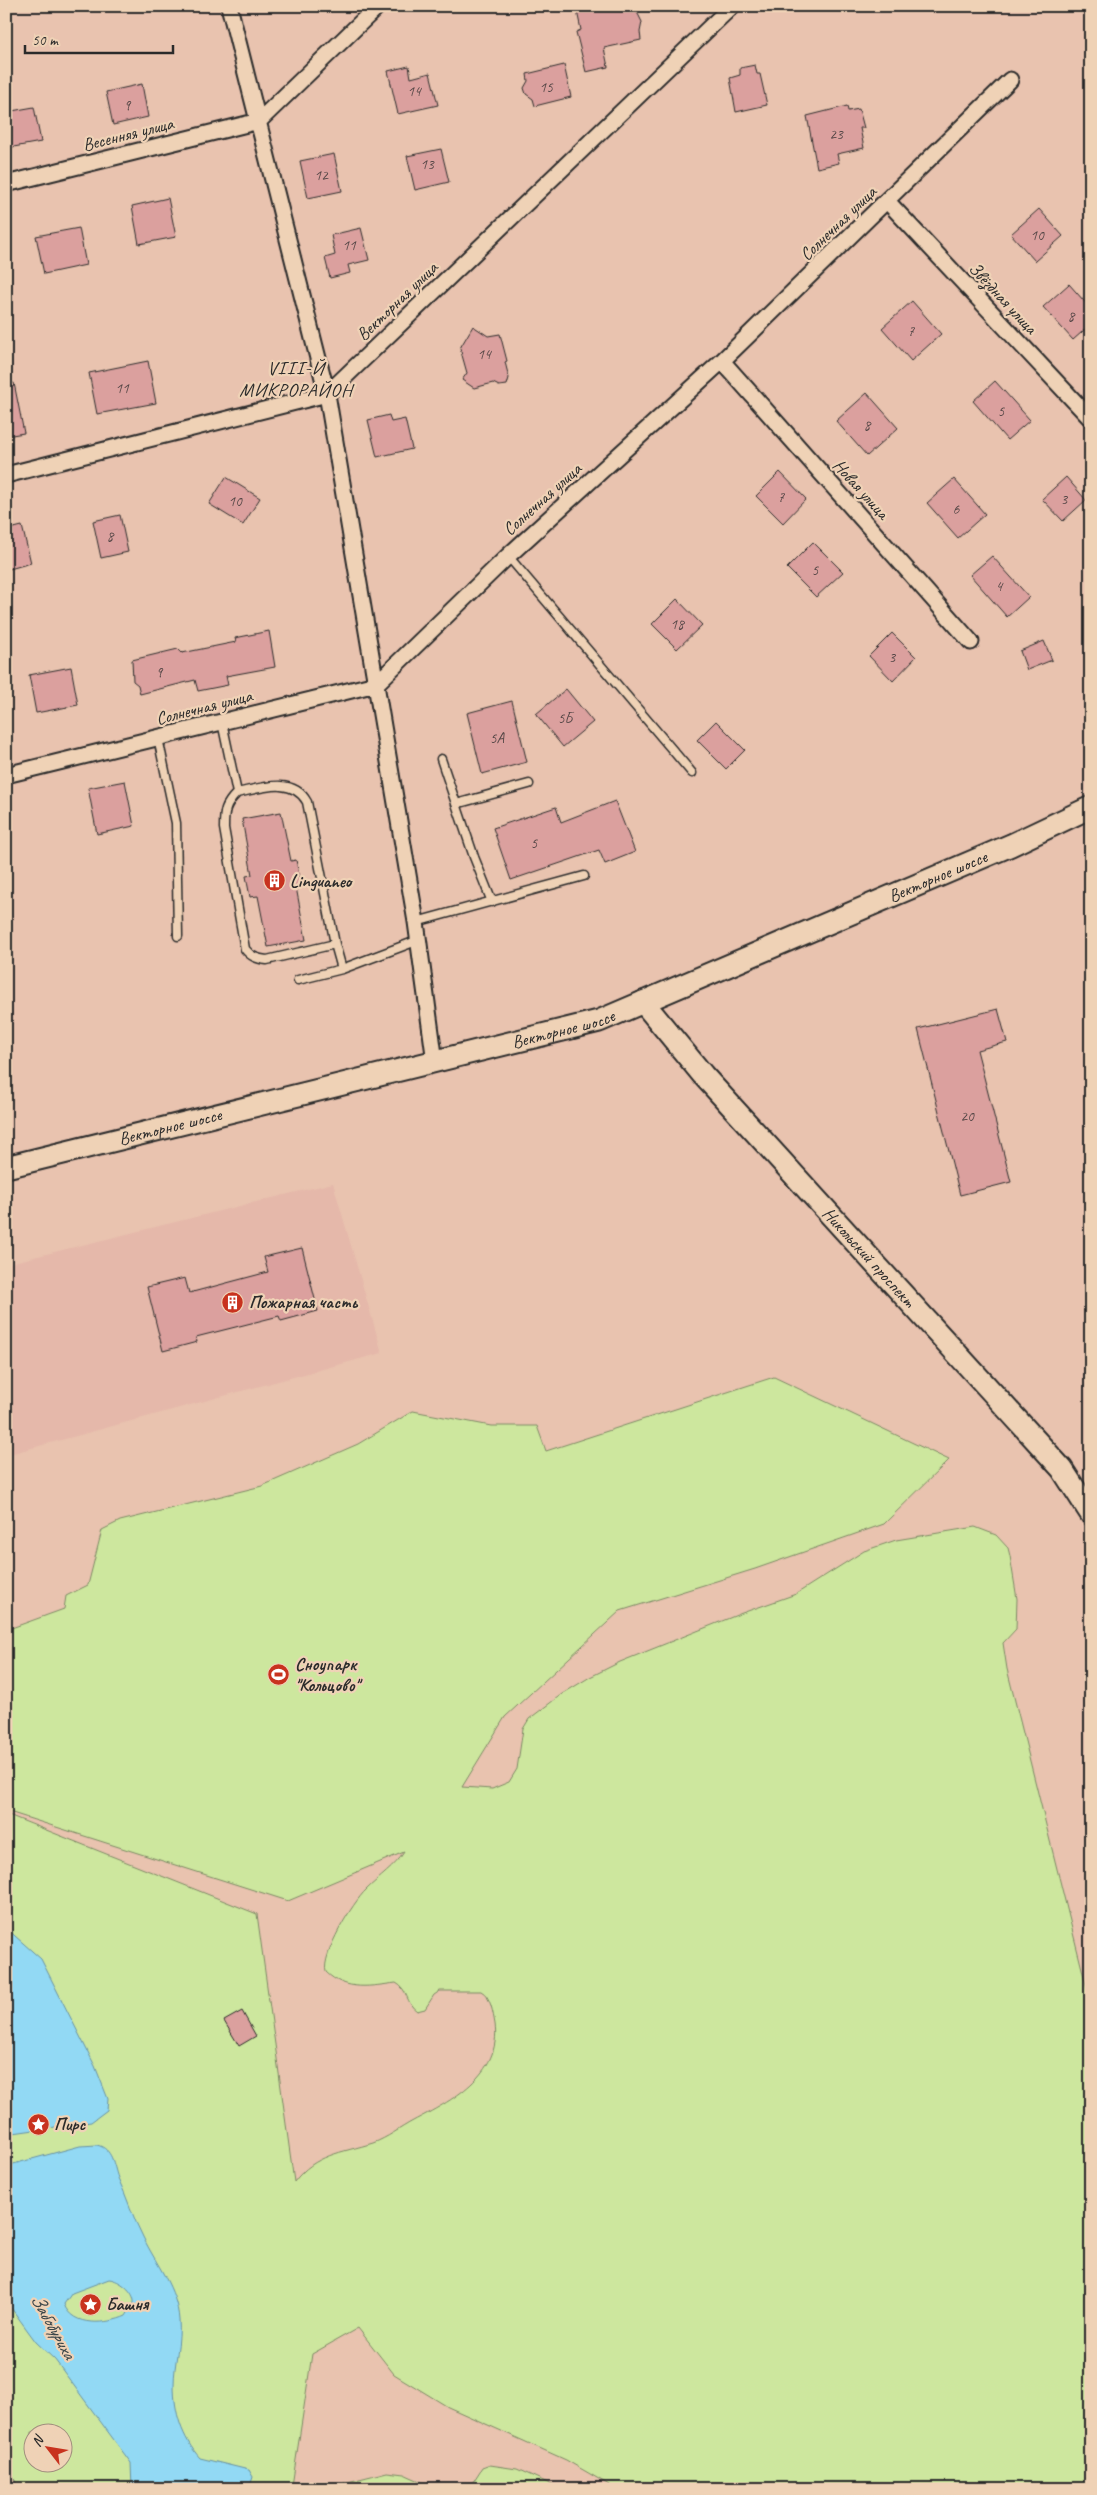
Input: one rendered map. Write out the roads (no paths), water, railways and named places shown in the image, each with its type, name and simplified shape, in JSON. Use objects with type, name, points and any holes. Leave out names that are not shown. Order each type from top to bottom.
[{"type":"main road","name":"Векторное шоссе","points":[[6,1167],[600,1021],[1012,845],[1091,807]]},
{"type":"main road","name":"Никольский проспект","points":[[643,1002],[703,1075],[1062,1468],[1091,1514]]},
{"type":"street","points":[[229,6],[327,394],[419,940],[435,1062]]},
{"type":"street","points":[[259,121],[378,6]]},
{"type":"street","name":"Векторная улица","points":[[6,475],[327,394],[732,6]]},
{"type":"street","name":"Солнечная улица","points":[[6,775],[376,684],[508,556],[722,360],[1010,80]]},
{"type":"street","name":"Весенняя улица","points":[[6,184],[259,121]]},
{"type":"street","name":"Звёздная улица","points":[[887,201],[1091,420]]},
{"type":"street","name":"Новая улица","points":[[722,360],[972,642]]},
{"type":"lane","points":[[508,556],[692,773]]},
{"type":"lane","points":[[222,722],[237,793]]},
{"type":"lane","points":[[158,738],[176,823],[178,936]]},
{"type":"lane","points":[[441,759],[474,857],[492,902]]},
{"type":"lane","points":[[456,804],[529,784]]},
{"type":"lane","points":[[335,944],[267,960],[249,954],[245,949],[224,828],[224,810],[227,803],[237,793],[281,785],[298,790],[303,794],[309,811],[335,944],[342,969]]},
{"type":"lane","points":[[416,922],[584,876]]},
{"type":"lane","points":[[298,980],[342,969],[419,940]]},
{"type":"water","points":[[6,1928],[41,1959],[95,2066],[108,2099],[107,2110],[91,2122],[6,2134]]},
{"type":"water","name":"Забобуриха","points":[[97,2145],[109,2154],[139,2230],[170,2287],[179,2320],[174,2395],[177,2415],[188,2442],[200,2458],[249,2470],[253,2477],[249,2489],[132,2489],[131,2463],[55,2360],[36,2342],[6,2301],[6,2166],[80,2146]],"holes":[[[109,2279],[126,2287],[134,2299],[134,2303],[126,2316],[110,2321],[91,2322],[75,2317],[68,2312],[64,2304],[72,2293]]]},
{"type":"place","name":"Linguaneo","points":[[274,881]]},
{"type":"place","name":"Пожарная часть","points":[[233,1302]]},
{"type":"place","name":"Сноупарк \"Кольцово\"","points":[[279,1674]]},
{"type":"place","name":"Пирс","points":[[38,2124]]},
{"type":"place","name":"Башня","points":[[90,2304]]},
{"type":"district","name":"VIII-Й МИКРОРАЙОН","points":[[296,378]]}]
